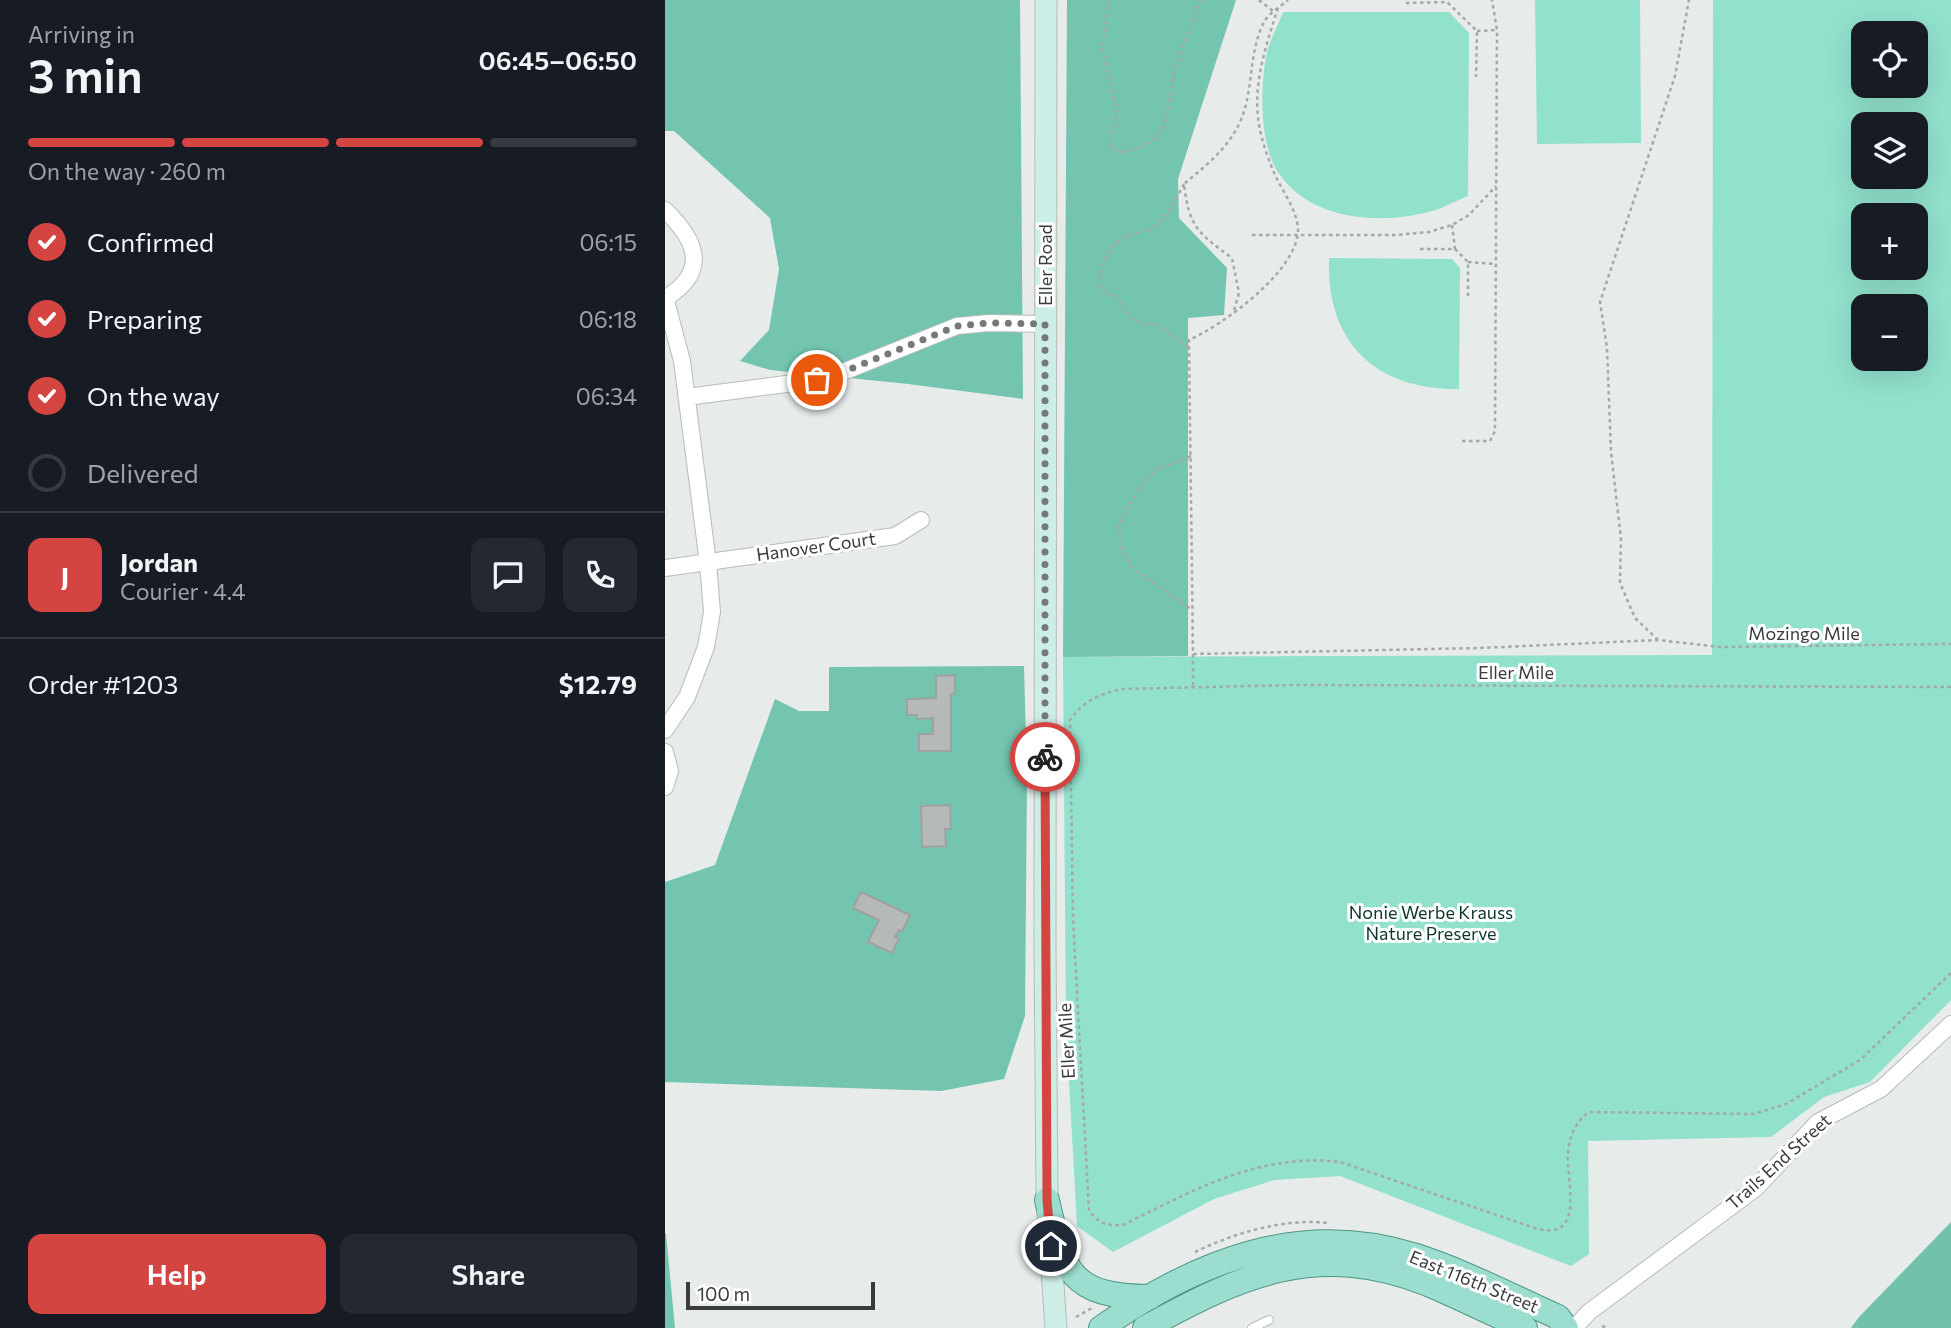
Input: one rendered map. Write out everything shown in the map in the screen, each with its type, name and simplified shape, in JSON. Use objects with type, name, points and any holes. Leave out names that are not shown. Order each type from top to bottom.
[{"type":"main road","points":[[1047,1200],[1059,1252],[1080,1280],[1094,1290],[1114,1296],[1151,1297]]},
{"type":"main road","name":"East 116th Street","points":[[1101,1328],[1151,1297],[1233,1257],[1275,1246],[1335,1241],[1388,1248],[1439,1265],[1558,1317],[1566,1328]]},
{"type":"main road","name":"East 116th Street","points":[[1145,1328],[1231,1283],[1271,1271],[1310,1265],[1353,1266],[1401,1276],[1427,1284],[1525,1328]]},
{"type":"street","name":"Eller Road","points":[[1047,0],[1047,1200],[1056,1328]]},
{"type":"street","points":[[665,210],[681,227],[694,264],[687,283],[665,298],[679,346],[687,397],[712,611],[706,647],[688,697],[665,730]]},
{"type":"street","points":[[687,397],[817,380],[957,326],[989,323],[1045,324]]},
{"type":"street","name":"Hanover Court","points":[[665,568],[895,536],[921,520]]},
{"type":"street","points":[[665,752],[670,771],[665,787]]},
{"type":"street","name":"Trails End Street","points":[[1574,1328],[1589,1312],[1756,1188],[1818,1122],[1881,1090],[1951,1024]]},
{"type":"lane","points":[[1252,1328],[1269,1320]]},
{"type":"path","points":[[1109,0],[1102,49],[1117,111],[1111,145],[1118,152],[1127,152],[1151,142],[1163,130],[1176,65],[1201,0]]},
{"type":"path","points":[[1259,0],[1274,12]]},
{"type":"path","points":[[1189,347],[1156,324],[1143,325],[1132,319],[1124,304],[1115,295],[1107,295],[1099,284],[1104,257],[1127,234],[1154,229],[1170,211],[1184,184],[1216,158],[1237,128],[1248,99],[1264,20],[1288,0]]},
{"type":"path","points":[[1462,441],[1490,441],[1495,430],[1497,30],[1492,0]]},
{"type":"path","points":[[1658,640],[1635,618],[1621,583],[1621,539],[1611,452],[1607,348],[1599,302],[1675,76],[1689,0]]},
{"type":"path","points":[[1406,3],[1449,1],[1477,30],[1476,78]]},
{"type":"path","points":[[1193,688],[1189,340],[1210,331],[1276,276],[1292,257],[1298,229],[1290,203],[1274,173],[1261,133],[1257,91],[1263,56],[1278,8]]},
{"type":"path","points":[[1477,30],[1497,30]]},
{"type":"path","points":[[1184,184],[1187,212],[1204,238],[1232,258],[1239,293],[1234,311]]},
{"type":"path","points":[[1252,235],[1396,235],[1429,232],[1452,225],[1469,215],[1496,186]]},
{"type":"path","points":[[1452,225],[1455,249],[1468,262],[1496,264]]},
{"type":"path","points":[[1420,249],[1455,249]]},
{"type":"path","points":[[1468,262],[1468,299]]},
{"type":"path","points":[[1191,456],[1156,470],[1139,489],[1119,524],[1120,546],[1133,569],[1191,609]]},
{"type":"path","name":"Mozingo Mile","points":[[1193,654],[1480,648],[1658,640],[1720,647],[1951,644]]},
{"type":"path","name":"Eller Mile","points":[[1951,687],[1296,685],[1121,689],[1095,695],[1079,707],[1070,720],[1073,920],[1086,1196],[1089,1210],[1095,1219],[1107,1226],[1123,1225],[1232,1174],[1273,1163],[1313,1158],[1339,1161],[1549,1232],[1566,1223],[1570,1212],[1568,1155],[1571,1135],[1579,1119],[1589,1112],[1754,1114],[1771,1111],[1860,1060],[1951,973]]},
{"type":"path","points":[[1076,1317],[1103,1302]]},
{"type":"path","points":[[1602,1326],[1608,1328]]},
{"type":"green space","points":[[1535,0],[1640,0],[1641,143],[1537,144]]},
{"type":"green space","name":"Nonie Werbe Krauss Nature Preserve","points":[[1713,0],[1951,0],[1951,1000],[1870,1082],[1824,1097],[1771,1137],[1588,1141],[1589,1254],[1571,1266],[1340,1176],[1274,1180],[1214,1199],[1113,1252],[1077,1226],[1066,1027],[1063,657],[1712,655]]},
{"type":"green space","points":[[1283,12],[1449,12],[1469,33],[1468,196],[1428,212],[1367,218],[1326,209],[1291,188],[1278,172],[1267,146],[1262,97],[1267,52]]},
{"type":"green space","points":[[1329,258],[1452,259],[1460,268],[1459,389],[1429,387],[1403,381],[1380,370],[1361,355],[1347,337],[1336,314],[1330,288]]},
{"type":"shaded area","points":[[665,0],[1020,0],[1023,399],[770,370],[740,361],[769,330],[779,269],[770,218],[674,131],[665,131]]},
{"type":"shaded area","points":[[1067,0],[1236,0],[1178,179],[1179,218],[1227,268],[1224,315],[1188,318],[1188,656],[1063,657]]},
{"type":"shaded area","points":[[1024,666],[1027,779],[1025,1016],[1004,1079],[941,1091],[665,1082],[665,882],[715,865],[775,699],[799,711],[829,711],[829,667]]},
{"type":"shaded area","points":[[1951,1222],[1951,1328],[1851,1328],[1859,1317]]},
{"type":"shaded area","points":[[666,1234],[675,1328],[665,1328]]},
{"type":"building","points":[[955,675],[955,694],[951,694],[951,751],[919,751],[919,734],[933,734],[933,718],[917,719],[917,715],[907,715],[907,699],[936,698],[936,676]]},
{"type":"building","points":[[950,805],[951,829],[945,829],[946,846],[922,847],[921,806]]},
{"type":"building","points":[[861,892],[910,915],[902,932],[899,930],[895,937],[899,938],[892,953],[868,942],[879,920],[853,908]]},
{"type":"way so far","points":[[817,380],[957,326],[989,323],[1045,324],[1045,757]]},
{"type":"route","points":[[1045,757],[1047,1200],[1051,1246]]}]
